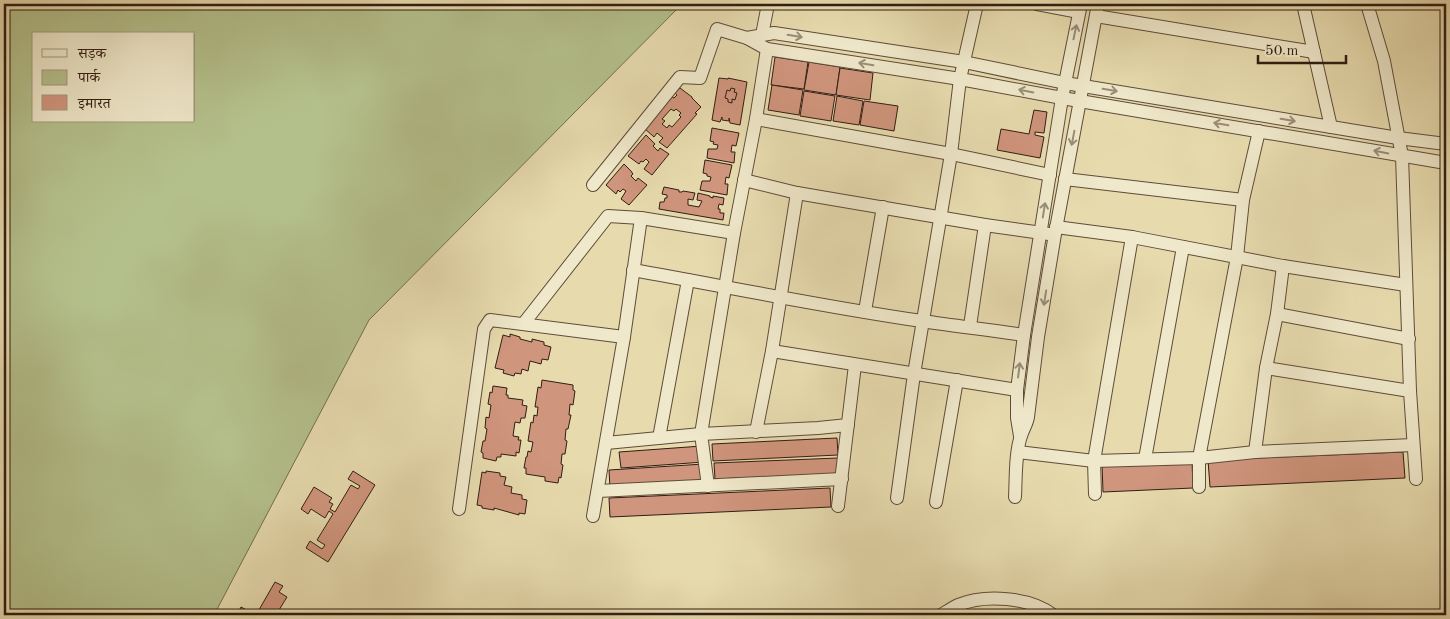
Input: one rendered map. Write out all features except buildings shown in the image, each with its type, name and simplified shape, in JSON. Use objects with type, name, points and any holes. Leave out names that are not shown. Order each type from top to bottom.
[{"type":"street","points":[[762,35],[768,4]]},
{"type":"street","points":[[896,498],[922,321],[951,154],[960,79],[977,4]]},
{"type":"street","points":[[1015,496],[1020,436],[1017,418],[1017,390],[1024,335],[1062,98],[1080,8],[1037,4]]},
{"type":"street","points":[[1303,4],[1331,127]]},
{"type":"street","points":[[1367,4],[1384,61],[1402,156],[1410,391],[1416,479]]},
{"type":"street","points":[[1020,436],[1027,424],[1038,337],[1055,230],[1097,10],[1314,52]]},
{"type":"street","points":[[593,185],[680,77],[700,78],[717,29],[747,38],[767,49],[960,79],[1446,163]]},
{"type":"street","points":[[747,38],[774,33],[964,62],[1065,82],[1398,138],[1446,144]]},
{"type":"street","points":[[708,486],[701,434],[767,49]]},
{"type":"street","points":[[756,119],[951,154],[1050,176]]},
{"type":"street","points":[[1199,487],[1199,458],[1237,257],[1244,200],[1259,131]]},
{"type":"street","points":[[1065,179],[1244,200]]},
{"type":"street","points":[[744,180],[798,193],[985,225],[1040,233],[1055,230],[1132,237],[1283,266],[1406,284]]},
{"type":"street","points":[[756,432],[772,351],[798,193]]},
{"type":"street","points":[[865,311],[883,207]]},
{"type":"street","points":[[524,323],[608,216],[641,218],[734,234]]},
{"type":"street","points":[[593,516],[624,336],[641,218]]},
{"type":"street","points":[[970,326],[985,225]]},
{"type":"street","points":[[1095,494],[1094,461],[1132,237]]},
{"type":"street","points":[[1145,459],[1183,247]]},
{"type":"street","points":[[1255,452],[1266,368],[1277,314],[1283,266]]},
{"type":"street","points":[[633,270],[922,321],[970,326],[1024,335]]},
{"type":"street","points":[[659,438],[688,280]]},
{"type":"street","points":[[1277,314],[1409,339]]},
{"type":"street","points":[[459,509],[484,329],[490,320],[624,336]]},
{"type":"street","points":[[772,351],[1017,390]]},
{"type":"street","points":[[838,506],[855,365]]},
{"type":"street","points":[[1266,368],[1410,391]]},
{"type":"street","points":[[936,502],[957,380]]},
{"type":"street","points":[[606,443],[701,434],[848,425]]},
{"type":"street","points":[[1018,452],[1094,461],[1199,458],[1255,452],[1413,446]]},
{"type":"street","points":[[598,491],[842,479]]},
{"type":"street","points":[[941,615],[959,605],[989,598],[1020,600],[1048,611],[1053,615]]},
{"type":"green space","points":[[4,4],[682,4],[369,320],[214,615],[4,615]]}]
